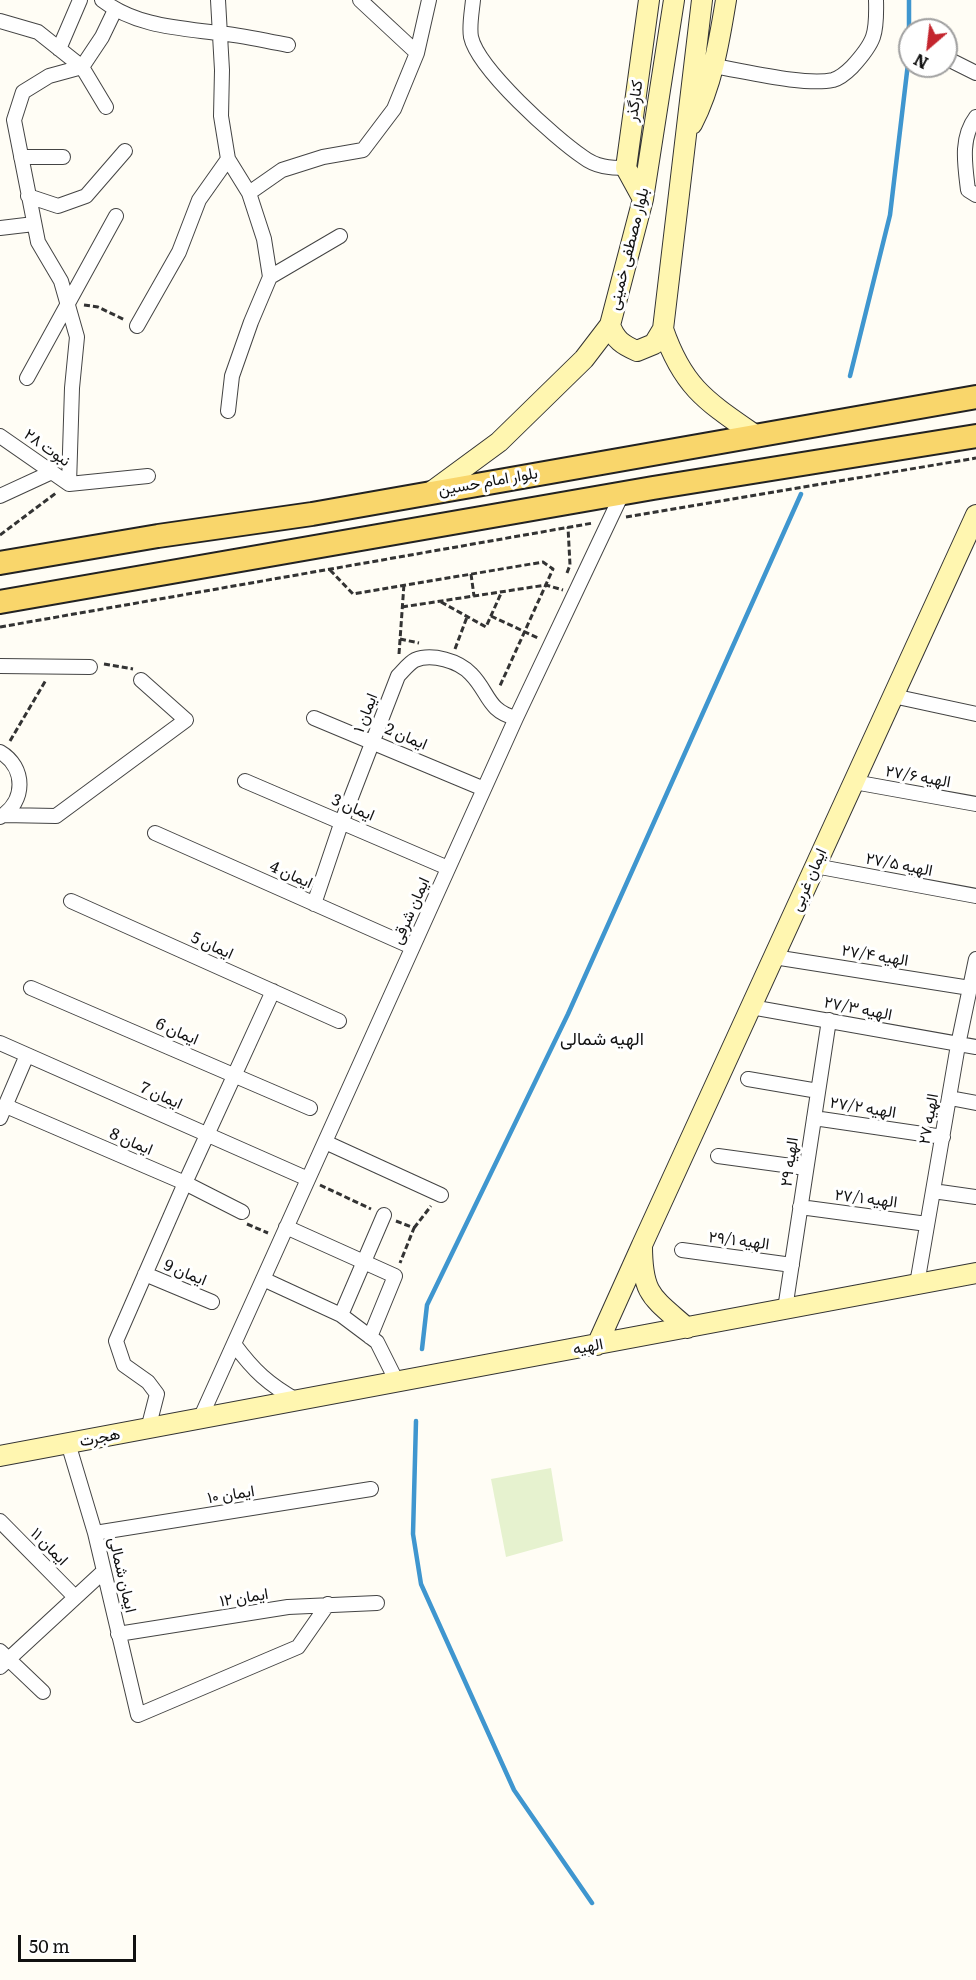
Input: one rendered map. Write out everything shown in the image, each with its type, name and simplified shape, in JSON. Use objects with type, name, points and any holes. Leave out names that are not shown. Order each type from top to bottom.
[{"type":"main road","name":"کنارگذر","points":[[626,168],[649,0]]},
{"type":"main road","name":"بلوار مصطفی خمینی","points":[[431,492],[500,442],[584,359],[610,325],[643,199],[674,0]]},
{"type":"main road","name":"بلوار مصطفی خمینی","points":[[702,0],[663,329],[674,361],[686,380],[718,410],[755,435]]},
{"type":"main road","points":[[685,137],[703,101],[713,66],[726,0]]},
{"type":"main road","points":[[626,168],[643,199]]},
{"type":"main road","points":[[610,325],[613,335],[620,343],[637,351],[654,344],[663,329]]},
{"type":"main road","name":"بلوار امام حسین","points":[[0,563],[431,492],[976,397]]},
{"type":"main road","name":"بلوار امام حسین","points":[[0,602],[622,494],[976,436]]},
{"type":"main road","name":"ایمان غربی","points":[[597,1345],[976,515]]},
{"type":"main road","points":[[642,1245],[642,1276],[653,1298],[687,1328]]},
{"type":"main road","name":"الهیه","points":[[200,1419],[976,1273]]},
{"type":"main road","name":"هجرت","points":[[0,1456],[200,1419]]},
{"type":"street","points":[[59,49],[80,0]]},
{"type":"street","points":[[102,0],[115,10],[174,29],[220,33],[288,45]]},
{"type":"street","points":[[218,0],[221,116],[228,159],[249,193],[264,239],[270,277],[232,376],[228,411]]},
{"type":"street","points":[[360,0],[417,53]]},
{"type":"street","points":[[249,193],[282,170],[323,158],[363,150],[394,109],[417,53],[429,0]]},
{"type":"street","points":[[473,0],[471,37],[484,63],[507,91],[583,158],[606,168],[626,168]]},
{"type":"street","points":[[713,66],[805,80],[835,80],[848,71],[871,47],[876,23],[876,0]]},
{"type":"street","points":[[69,484],[72,388],[77,337],[62,280],[38,242],[14,120],[23,92],[49,76],[82,67],[102,37],[115,10]]},
{"type":"street","points":[[0,21],[38,32],[82,67],[106,107]]},
{"type":"street","points":[[958,64],[976,73]]},
{"type":"street","points":[[0,115],[14,120]]},
{"type":"street","points":[[976,117],[968,127],[964,159],[968,190],[976,195]]},
{"type":"street","points":[[28,196],[58,206],[86,196],[125,151]]},
{"type":"street","points":[[21,157],[63,157]]},
{"type":"street","points":[[137,326],[179,252],[199,200],[228,159]]},
{"type":"street","points":[[27,378],[116,216]]},
{"type":"street","points":[[0,228],[34,224]]},
{"type":"street","points":[[270,277],[340,236]]},
{"type":"street","name":"نبوت ۲۸","points":[[0,436],[69,484],[148,476]]},
{"type":"street","points":[[0,496],[52,472]]},
{"type":"street","name":"ایمان شرقی","points":[[200,1419],[516,718],[622,494]]},
{"type":"street","points":[[398,676],[413,660],[428,657],[448,660],[471,673],[501,715],[516,718]]},
{"type":"street","points":[[0,666],[90,667]]},
{"type":"street","name":"ایمان ۱","points":[[314,904],[342,821],[398,676]]},
{"type":"street","points":[[2,816],[56,816],[186,720],[141,680]]},
{"type":"street","points":[[893,696],[976,714]]},
{"type":"street","name":"ایمان 2","points":[[314,718],[484,789]]},
{"type":"street","points":[[2,753],[18,772],[20,784],[18,796],[2,816]]},
{"type":"street","name":"ایمان 3","points":[[245,781],[448,868]]},
{"type":"street","name":"الهیه ۲۷/۶","points":[[854,782],[976,804]]},
{"type":"street","name":"ایمان 4","points":[[155,833],[412,947]]},
{"type":"street","name":"الهیه ۲۷/۵","points":[[816,866],[976,896]]},
{"type":"street","name":"ایمان 5","points":[[71,901],[339,1021]]},
{"type":"street","name":"الهیه ۲۷/۴","points":[[774,957],[970,988]]},
{"type":"street","name":"الهیه ۲۷","points":[[917,1284],[958,1045],[976,960]]},
{"type":"street","name":"ایمان 6","points":[[31,988],[234,1073],[310,1108]]},
{"type":"street","points":[[148,1429],[157,1394],[148,1382],[124,1365],[116,1341],[234,1073],[273,991]]},
{"type":"street","name":"الهیه ۲۷/۳","points":[[751,1007],[976,1047]]},
{"type":"street","name":"الهیه ۲۹","points":[[785,1309],[829,1020]]},
{"type":"street","name":"ایمان 7","points":[[0,1043],[308,1179]]},
{"type":"street","points":[[3,1112],[27,1055]]},
{"type":"street","points":[[748,1079],[818,1091]]},
{"type":"street","points":[[950,1098],[976,1103]]},
{"type":"street","name":"ایمان 8","points":[[3,1112],[185,1183],[242,1212]]},
{"type":"street","name":"الهیه ۲۷/۲","points":[[813,1118],[943,1137]]},
{"type":"street","points":[[325,1142],[441,1195]]},
{"type":"street","points":[[718,1156],[806,1168]]},
{"type":"street","points":[[933,1191],[976,1197]]},
{"type":"street","name":"الهیه ۲۷/۱","points":[[800,1207],[927,1224]]},
{"type":"street","points":[[341,1314],[384,1215]]},
{"type":"street","points":[[284,1233],[363,1261],[395,1276],[370,1337]]},
{"type":"street","name":"الهیه ۲۹/۱","points":[[682,1250],[792,1265]]},
{"type":"street","name":"ایمان 9","points":[[145,1274],[212,1302]]},
{"type":"street","points":[[263,1279],[341,1314],[376,1342],[397,1382]]},
{"type":"street","points":[[234,1344],[249,1365],[267,1383],[298,1401]]},
{"type":"street","name":"ایمان شمالی","points":[[68,1443],[95,1533],[138,1714],[298,1647],[328,1604]]},
{"type":"street","name":"ایمان ۱۰","points":[[95,1533],[371,1489]]},
{"type":"street","name":"ایمان ۱۱","points":[[0,1521],[74,1596]]},
{"type":"street","points":[[43,1692],[3,1659],[104,1571]]},
{"type":"street","name":"ایمان ۱۲","points":[[118,1634],[328,1604],[377,1603]]},
{"type":"path","points":[[67,302],[98,307],[137,326]]},
{"type":"path","points":[[0,627],[976,458]]},
{"type":"path","points":[[0,536],[69,484]]},
{"type":"path","points":[[555,599],[570,565],[568,527]]},
{"type":"path","points":[[330,570],[353,594],[543,562],[553,569],[505,680],[496,693],[492,686]]},
{"type":"path","points":[[471,573],[474,596]]},
{"type":"path","points":[[398,676],[404,584]]},
{"type":"path","points":[[402,607],[546,585],[575,594]]},
{"type":"path","points":[[439,602],[486,627],[502,591]]},
{"type":"path","points":[[491,616],[551,644]]},
{"type":"path","points":[[464,655],[453,651],[467,617]]},
{"type":"path","points":[[533,649],[542,628]]},
{"type":"path","points":[[400,639],[423,643]]},
{"type":"path","points":[[90,667],[111,664],[135,669],[141,680]]},
{"type":"path","points":[[2,753],[54,666]]},
{"type":"path","points":[[414,1228],[441,1195]]},
{"type":"path","points":[[242,1212],[247,1224],[284,1233]]},
{"type":"green space","points":[[551,1468],[563,1541],[506,1557],[491,1479]]},
{"type":"waterway","points":[[850,376],[890,215],[909,55],[909,0]]},
{"type":"waterway","points":[[422,1349],[427,1305],[568,1014],[801,494]]},
{"type":"waterway","points":[[416,1421],[413,1534],[421,1584],[514,1790],[592,1903]]},
{"type":"district","name":"الهیه شمالی","points":[[602,1040]]}]
